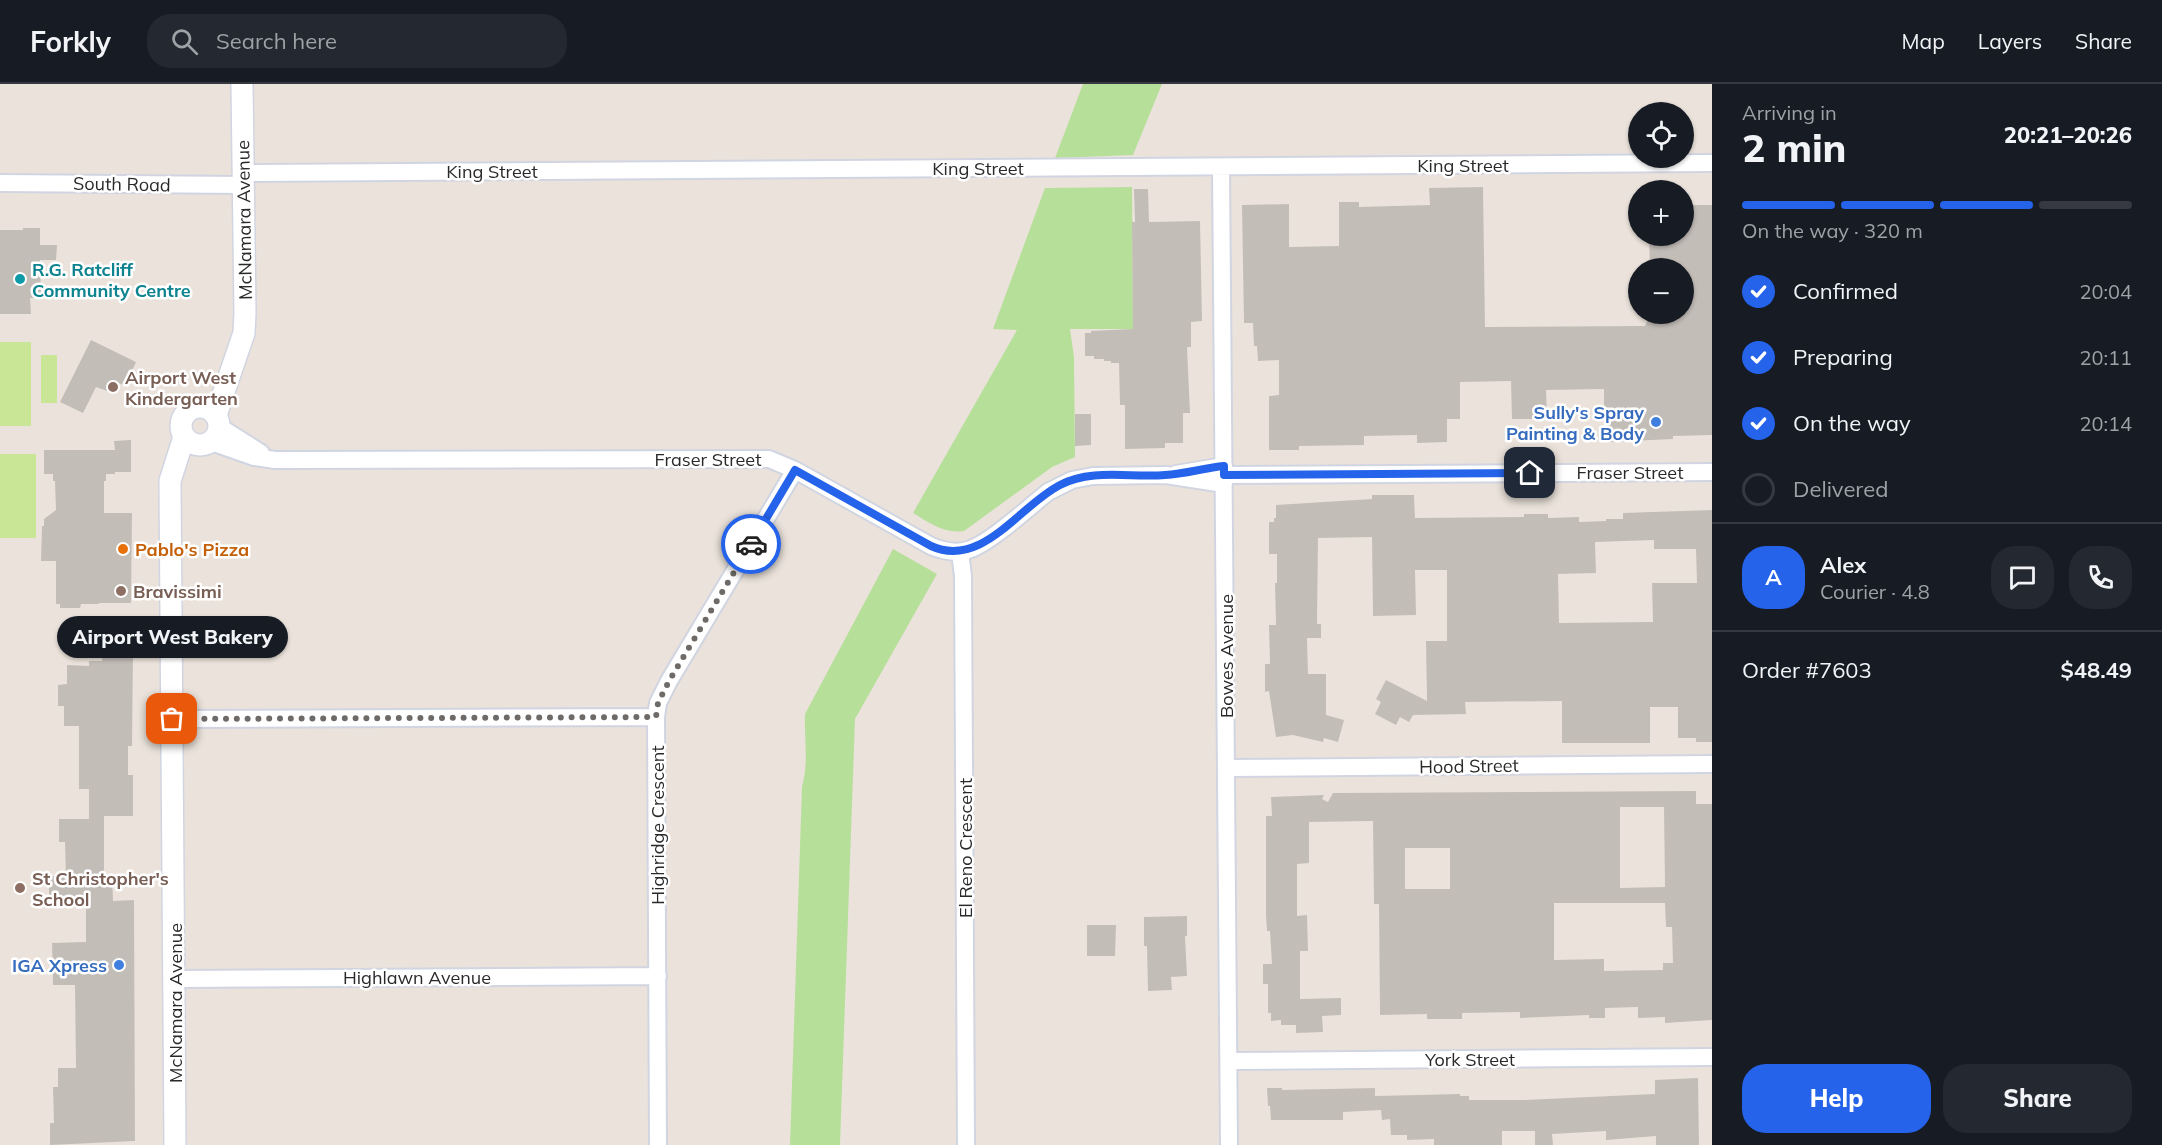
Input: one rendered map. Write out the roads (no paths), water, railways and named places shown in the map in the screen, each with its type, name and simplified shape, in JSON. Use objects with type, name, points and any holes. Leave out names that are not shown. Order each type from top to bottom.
[{"type":"street","name":"McNamara Avenue","points":[[175,1145],[171,501],[183,473],[222,402],[235,355],[244,333],[242,84]]},
{"type":"street","name":"King Street","points":[[243,179],[1712,163]]},
{"type":"street","name":"Bowes Avenue","points":[[1221,167],[1229,1145]]},
{"type":"street","name":"South Road","points":[[0,183],[243,179]]},
{"type":"street","name":"McNamara Avenue","points":[[206,434],[180,425],[182,419],[195,407],[235,355]]},
{"type":"street","points":[[195,407],[206,408],[206,434]]},
{"type":"street","name":"Fraser Street","points":[[206,434],[275,460],[769,459],[795,470],[931,546],[940,550],[960,552],[978,546],[1048,492],[1072,480],[1092,476],[1712,471]]},
{"type":"street","name":"Highridge Crescent","points":[[658,1145],[656,717],[658,703],[795,470]]},
{"type":"street","name":"El Reno Crescent","points":[[960,552],[963,576],[966,1145]]},
{"type":"street","points":[[172,719],[656,717]]},
{"type":"street","name":"Hood Street","points":[[1227,768],[1712,764]]},
{"type":"street","name":"Highlawn Avenue","points":[[175,979],[658,976]]},
{"type":"street","name":"York Street","points":[[1229,1061],[1712,1057]]},
{"type":"place","name":"R.G. Ratcliff Community Centre","points":[[20,279]]},
{"type":"place","name":"Airport West Kindergarten","points":[[113,387]]},
{"type":"place","name":"Sully's Spray Painting & Body","points":[[1656,422]]},
{"type":"place","name":"Pablo's Pizza","points":[[123,549]]},
{"type":"place","name":"Bravissimi","points":[[121,591]]},
{"type":"place","name":"Airport West Bakery","points":[[172,719]]},
{"type":"place","name":"St Christopher's School","points":[[20,888]]},
{"type":"place","name":"IGA Xpress","points":[[119,965]]}]
